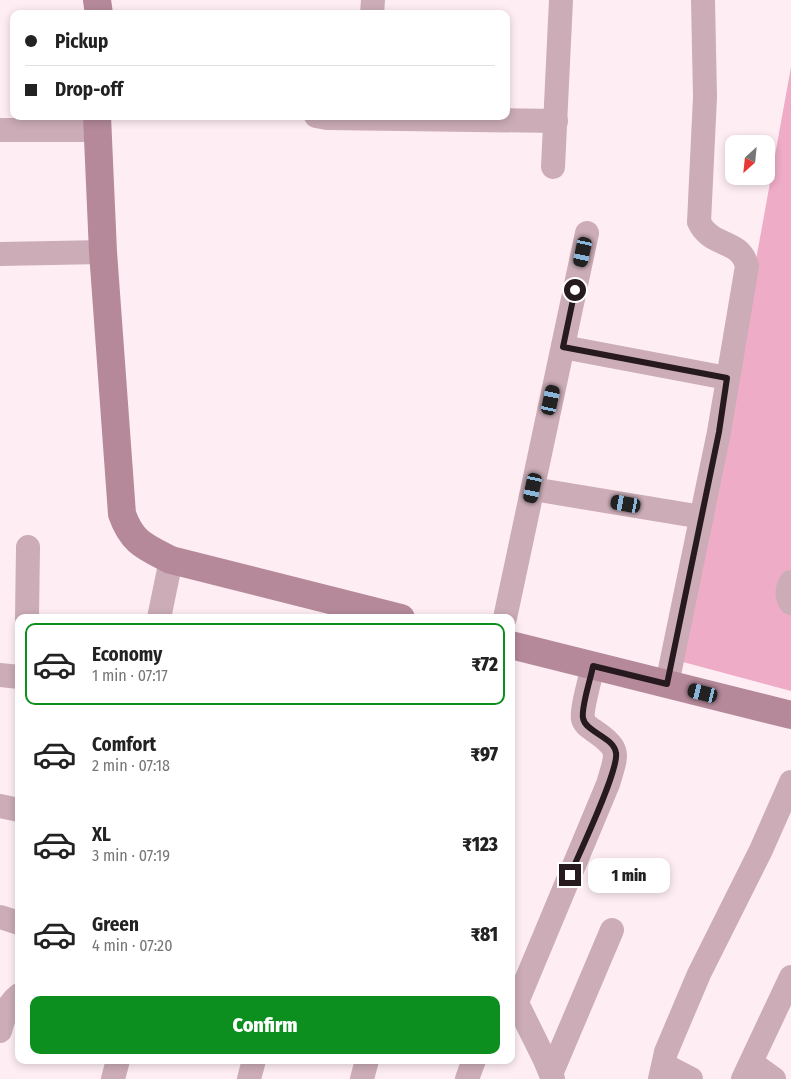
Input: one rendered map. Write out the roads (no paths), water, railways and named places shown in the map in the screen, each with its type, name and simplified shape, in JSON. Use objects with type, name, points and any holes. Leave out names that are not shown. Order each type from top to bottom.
[{"type":"street","points":[[554,167],[561,0]]},
{"type":"street","points":[[667,684],[719,432],[747,266],[745,258],[737,249],[708,236],[699,222],[704,97],[700,5]]},
{"type":"street","points":[[494,120],[556,121]]},
{"type":"street","points":[[0,130],[97,123],[103,252],[122,514],[127,529],[138,542],[171,560],[362,613]]},
{"type":"street","points":[[507,614],[587,233]]},
{"type":"street","points":[[0,254],[103,252]]},
{"type":"street","points":[[563,347],[727,378]]},
{"type":"street","points":[[533,488],[702,517]]},
{"type":"street","points":[[26,614],[28,547]]},
{"type":"street","points":[[160,614],[171,560]]},
{"type":"street","points":[[791,582],[787,589],[788,598],[791,603]]},
{"type":"street","points":[[515,650],[593,666],[791,715]]},
{"type":"street","points":[[515,994],[608,784],[616,760],[613,746],[587,726],[583,720],[583,711],[593,666]]},
{"type":"street","points":[[0,675],[15,677]]},
{"type":"street","points":[[691,1079],[662,1072],[666,1052],[699,974],[761,850],[791,782]]},
{"type":"street","points":[[0,806],[15,809]]},
{"type":"street","points":[[0,917],[15,922]]},
{"type":"street","points":[[552,1076],[612,930]]},
{"type":"street","points":[[774,1079],[747,1071],[791,977]]},
{"type":"street","points":[[0,1032],[6,1010],[15,997]]},
{"type":"street","points":[[515,998],[552,1076]]},
{"type":"street","points":[[113,1079],[117,1064]]},
{"type":"street","points":[[250,1079],[253,1064]]},
{"type":"street","points":[[362,1079],[366,1064]]},
{"type":"street","points":[[467,1079],[473,1064]]}]
